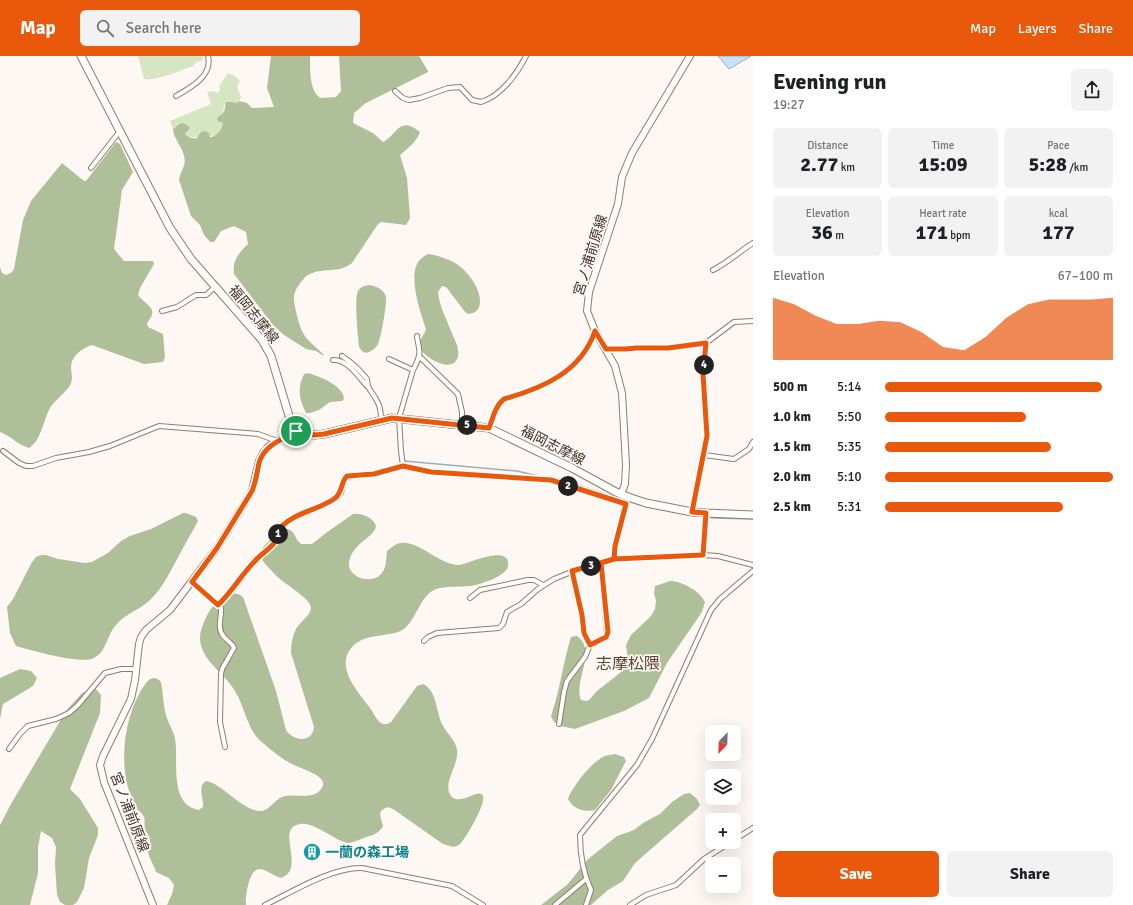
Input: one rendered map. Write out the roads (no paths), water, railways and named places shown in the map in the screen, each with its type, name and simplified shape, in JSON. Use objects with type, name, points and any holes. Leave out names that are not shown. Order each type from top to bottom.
[{"type":"main road","name":"福岡志摩線","points":[[81,56],[170,228],[191,259],[253,329],[265,345],[271,356],[290,419],[296,431],[315,435],[324,434],[381,420],[399,418],[489,428],[625,498],[705,516],[753,515]]},
{"type":"main road","name":"宮ノ浦前原線","points":[[625,498],[626,471],[622,393],[615,366],[595,331],[587,311],[589,292],[618,204],[622,177],[632,153],[690,56]]},
{"type":"main road","name":"宮ノ浦前原線","points":[[153,905],[104,782],[100,765],[106,746],[131,699],[135,680],[139,644],[146,630],[170,610],[217,548],[255,485],[259,461],[263,453],[269,446],[296,431]]},
{"type":"street","points":[[176,96],[193,86],[207,72],[210,61],[208,56]]},
{"type":"street","points":[[395,91],[403,98],[409,100],[420,98],[448,88],[460,87],[472,100],[481,102],[496,93],[508,82],[526,56]]},
{"type":"street","points":[[91,168],[120,131]]},
{"type":"street","points":[[713,270],[753,243]]},
{"type":"street","points":[[162,311],[177,307],[196,295],[206,294],[215,287]]},
{"type":"street","points":[[606,349],[668,348],[706,343],[734,322],[753,321]]},
{"type":"street","points":[[489,428],[496,411],[504,399],[536,389],[570,368],[585,353],[592,341],[595,331]]},
{"type":"street","points":[[403,466],[399,418],[413,370],[419,356],[420,350],[417,336]]},
{"type":"street","points":[[692,512],[707,436],[703,374],[706,343]]},
{"type":"street","points":[[342,356],[352,363],[366,377],[367,386]]},
{"type":"street","points":[[419,356],[458,394],[462,412],[462,425]]},
{"type":"street","points":[[389,359],[413,370]]},
{"type":"street","points":[[333,360],[341,360],[367,386],[378,401],[381,411],[381,420]]},
{"type":"street","points":[[3,451],[19,463],[26,466],[32,466],[56,458],[89,452],[110,446],[159,426],[258,434],[277,441]]},
{"type":"street","points":[[704,455],[734,459],[748,449],[753,442]]},
{"type":"street","points":[[218,605],[235,587],[254,561],[275,543],[280,527],[334,499],[340,493],[344,480],[347,476],[374,474],[403,466],[431,472],[551,480],[625,498],[615,546],[614,559]]},
{"type":"street","points":[[703,555],[705,516]]},
{"type":"street","points":[[424,641],[428,637],[437,633],[499,628],[503,624],[507,612],[526,601],[543,585],[572,571],[614,559],[703,555],[718,556],[753,565]]},
{"type":"street","points":[[559,724],[565,686],[585,657],[590,645],[606,637],[608,632],[601,563]]},
{"type":"street","points":[[572,571],[582,615],[584,633],[590,645]]},
{"type":"street","points":[[586,905],[591,890],[586,879],[580,846],[580,836],[637,765],[652,739],[711,610],[720,599],[753,571]]},
{"type":"street","points":[[470,598],[480,590],[528,580],[534,580],[543,585]]},
{"type":"street","points":[[192,582],[221,608],[222,613],[220,631],[234,648],[222,669],[221,674],[220,722],[225,748]]},
{"type":"street","points":[[9,749],[28,726],[56,719],[69,713],[78,705],[105,673],[121,669],[136,669]]},
{"type":"street","points":[[741,836],[753,828]]},
{"type":"street","points":[[630,905],[646,895],[676,884],[700,862],[720,849]]},
{"type":"street","points":[[265,905],[315,881],[343,870],[362,868],[452,886],[483,905]]},
{"type":"street","points":[[555,905],[586,879]]},
{"type":"water","points":[[718,56],[751,56],[729,69]]},
{"type":"waterway","points":[[404,461],[517,471],[559,479],[641,505]]},
{"type":"waterway","points":[[648,507],[680,513]]},
{"type":"waterway","points":[[692,515],[714,518],[753,519]]},
{"type":"place","name":"一蘭の森工場","points":[[312,852]]},
{"type":"district","name":"志摩松隈","points":[[628,663]]}]
